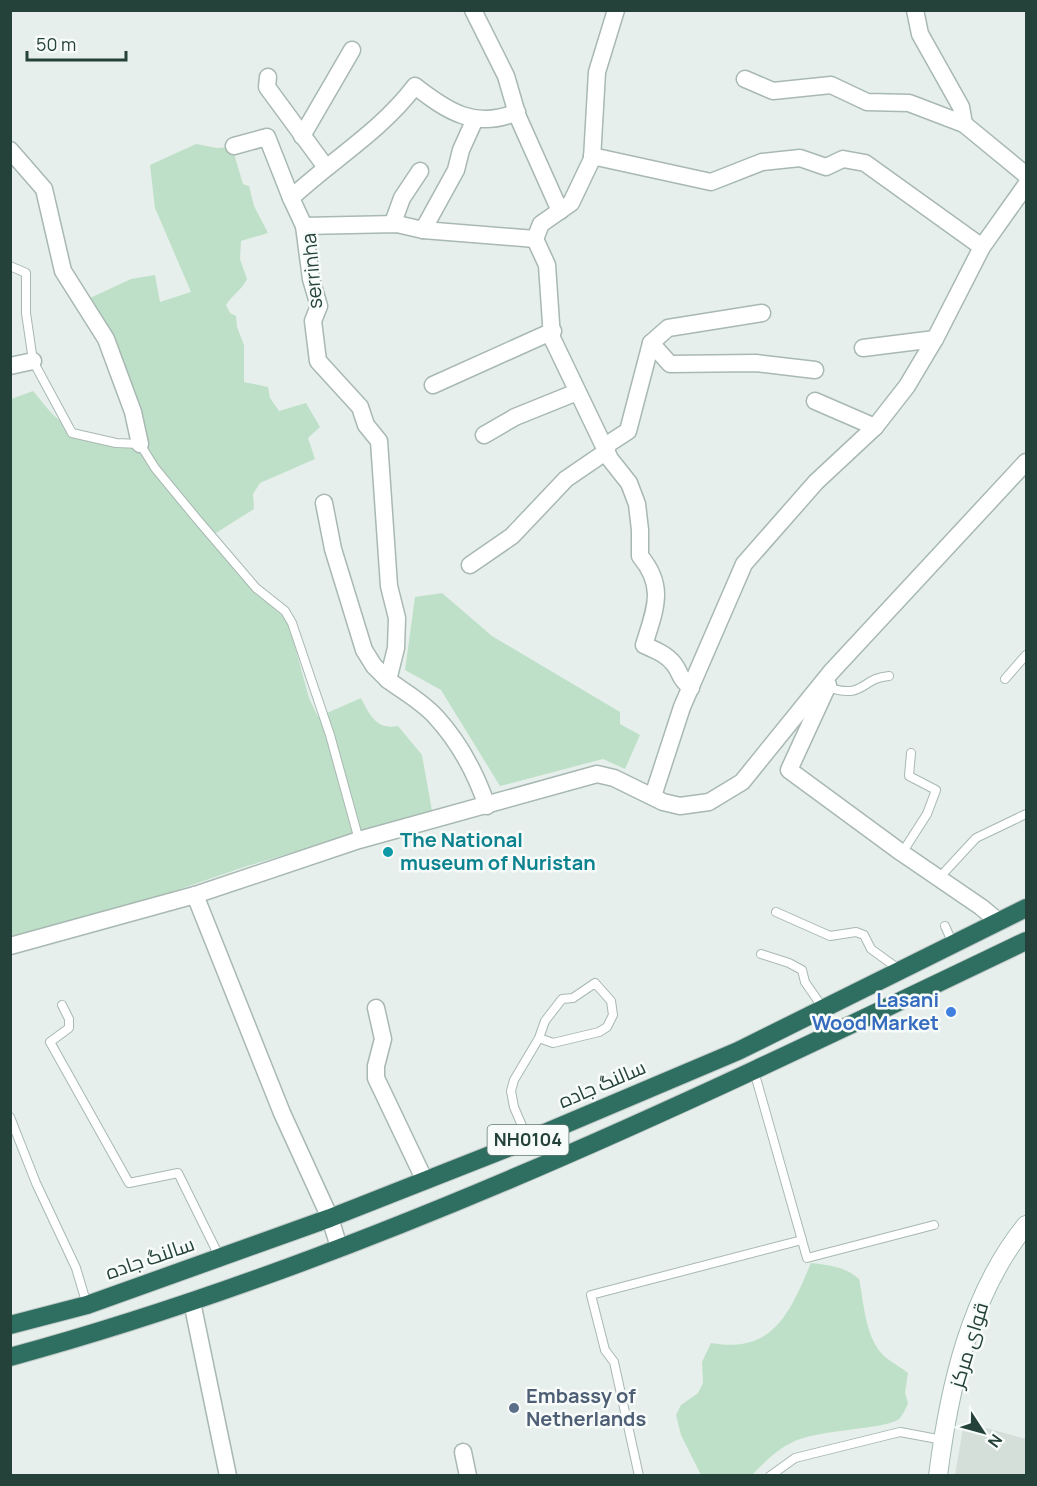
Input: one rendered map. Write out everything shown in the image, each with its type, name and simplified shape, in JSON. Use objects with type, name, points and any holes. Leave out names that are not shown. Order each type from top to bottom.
[{"type":"highway","name":"سالنگ جاده","points":[[10,1325],[87,1305],[220,1258],[330,1218],[528,1140],[738,1051],[1026,908]]},
{"type":"highway","name":"NH0104","points":[[10,1357],[96,1334],[192,1302],[339,1247],[537,1167],[754,1071],[1026,941]]},
{"type":"main road","name":"قوای مرکز","points":[[938,1476],[943,1440],[966,1339],[990,1277],[1007,1249],[1026,1225]]},
{"type":"street","points":[[473,10],[506,76],[517,112],[560,211]]},
{"type":"street","points":[[616,10],[597,72],[592,156],[571,204],[541,224],[535,240],[547,265],[552,338],[606,448],[629,483],[637,504],[640,556],[651,570],[658,594],[644,645],[664,654],[675,665],[679,679],[691,688]]},
{"type":"street","points":[[915,10],[920,34],[961,107],[964,124]]},
{"type":"street","points":[[302,136],[352,50]]},
{"type":"street","points":[[268,77],[267,87],[325,166]]},
{"type":"street","points":[[745,79],[773,91],[831,85],[867,102],[909,103],[964,124],[1026,175]]},
{"type":"street","points":[[291,198],[325,166],[384,124],[415,86],[447,111],[476,119],[489,119],[517,112]]},
{"type":"street","points":[[423,230],[456,170],[461,150],[476,119]]},
{"type":"street","points":[[234,146],[267,137],[304,226]]},
{"type":"street","points":[[10,150],[44,189],[63,271],[106,339],[133,412],[140,444]]},
{"type":"street","points":[[592,156],[711,182],[762,162],[800,158],[825,167],[843,159],[865,163],[982,248]]},
{"type":"street","points":[[397,224],[394,220],[402,198],[420,171]]},
{"type":"street","points":[[653,796],[691,688],[744,564],[816,482],[875,427],[907,386],[935,339],[982,248],[1026,185]]},
{"type":"street","name":"serrinha","points":[[388,680],[396,648],[397,618],[389,586],[379,441],[366,425],[360,407],[318,361],[313,321],[319,306],[311,279],[304,226],[397,224],[423,230],[535,240]]},
{"type":"street","points":[[470,565],[512,536],[566,479],[628,431],[651,343],[668,328],[762,313]]},
{"type":"street","points":[[433,385],[553,331]]},
{"type":"street","points":[[862,348],[935,339]]},
{"type":"street","points":[[651,343],[670,364],[756,363],[815,370]]},
{"type":"street","points":[[10,366],[33,361]]},
{"type":"street","points":[[484,435],[515,417],[577,392]]},
{"type":"street","points":[[814,401],[875,427]]},
{"type":"street","points":[[10,946],[195,895],[359,840],[597,774],[614,778],[680,806],[709,802],[742,782],[829,680],[1026,462]]},
{"type":"street","points":[[324,503],[333,549],[364,650],[374,666],[388,680],[435,715],[455,741],[478,781],[487,806]]},
{"type":"street","points":[[829,680],[789,770],[902,853],[981,907],[996,923]]},
{"type":"street","points":[[195,895],[282,1113],[330,1218],[339,1247]]},
{"type":"street","points":[[376,1008],[383,1039],[375,1066],[376,1078],[425,1181]]},
{"type":"street","points":[[192,1302],[228,1476]]},
{"type":"street","points":[[463,1452],[468,1476]]},
{"type":"lane","points":[[10,266],[26,273],[26,313],[33,361],[72,433],[116,443],[140,444],[155,468],[256,588],[285,611],[292,623],[330,735],[359,840]]},
{"type":"lane","points":[[1005,679],[1026,655]]},
{"type":"lane","points":[[829,680],[846,693],[855,692],[882,677],[889,676]]},
{"type":"lane","points":[[902,853],[927,814],[936,790],[909,776],[911,753]]},
{"type":"lane","points":[[939,878],[976,838],[1026,814]]},
{"type":"lane","points":[[776,912],[830,936],[856,932],[864,935],[871,949],[900,970]]},
{"type":"lane","points":[[945,926],[953,944]]},
{"type":"lane","points":[[761,954],[789,963],[801,970],[805,982],[823,1008]]},
{"type":"lane","points":[[528,1140],[511,1091],[514,1080],[539,1038],[545,1021],[562,999],[573,998],[595,983],[611,1001],[613,1015],[607,1027],[599,1032],[553,1043],[539,1038]]},
{"type":"lane","points":[[63,1005],[69,1019],[69,1028],[50,1042],[129,1183],[178,1173],[220,1258]]},
{"type":"lane","points":[[754,1071],[807,1258],[934,1225]]},
{"type":"lane","points":[[10,1117],[36,1183],[76,1268],[87,1305]]},
{"type":"lane","points":[[639,1476],[614,1362],[605,1350],[591,1295],[802,1240]]},
{"type":"lane","points":[[770,1476],[795,1458],[900,1432],[943,1440]]},
{"type":"shaded area","points":[[964,1422],[1026,1439],[1026,1475],[955,1475]]},
{"type":"green space","points":[[196,144],[217,148],[232,147],[243,184],[249,186],[254,206],[268,233],[241,241],[240,259],[247,279],[226,305],[230,313],[236,316],[237,327],[244,345],[244,382],[268,387],[270,398],[279,411],[306,403],[320,427],[308,438],[315,459],[260,483],[253,494],[254,509],[208,538],[245,581],[288,621],[309,698],[318,717],[361,698],[371,716],[379,724],[398,726],[422,755],[432,811],[244,867],[131,906],[11,936],[11,399],[33,391],[54,415],[80,434],[114,445],[147,447],[88,299],[131,279],[155,275],[160,302],[191,292],[155,208],[150,165]]},
{"type":"green space","points":[[442,593],[492,636],[620,712],[620,724],[640,735],[625,769],[603,759],[500,786],[441,690],[405,670],[415,597]]},
{"type":"green space","points":[[811,1263],[843,1269],[859,1279],[866,1318],[876,1346],[884,1356],[908,1373],[905,1393],[908,1403],[904,1411],[899,1419],[891,1423],[802,1438],[780,1449],[752,1475],[701,1475],[681,1435],[676,1415],[681,1405],[698,1393],[703,1383],[702,1362],[711,1343],[733,1345],[750,1342],[777,1326],[787,1313]]},
{"type":"place","name":"The National museum of Nuristan","points":[[388,852]]},
{"type":"place","name":"Lasani Wood Market","points":[[951,1012]]},
{"type":"place","name":"Embassy of Netherlands","points":[[514,1408]]}]
